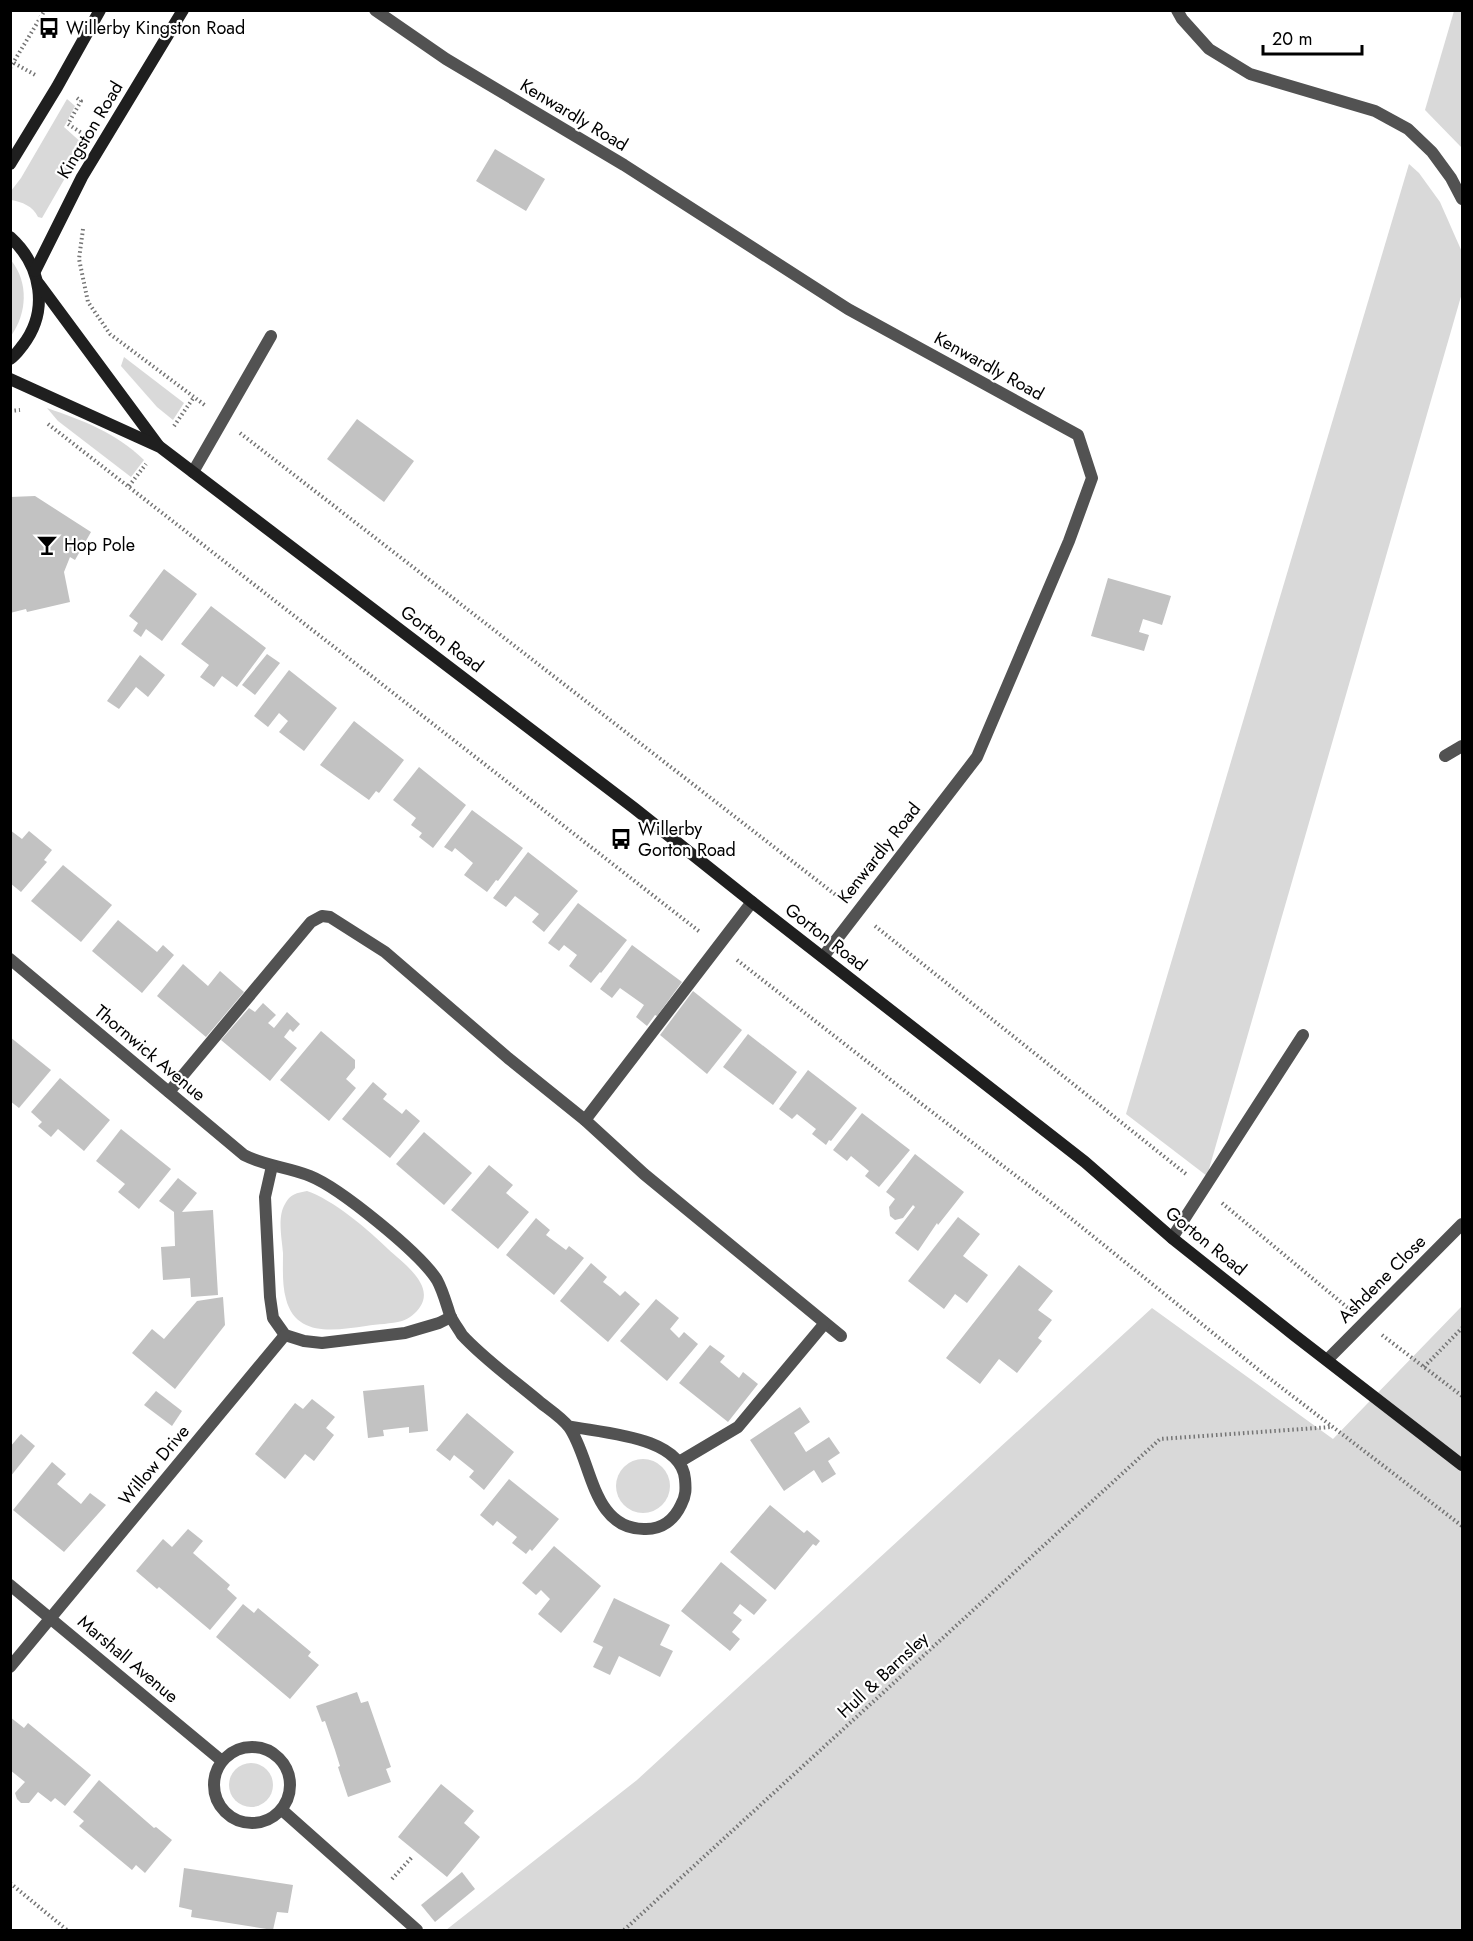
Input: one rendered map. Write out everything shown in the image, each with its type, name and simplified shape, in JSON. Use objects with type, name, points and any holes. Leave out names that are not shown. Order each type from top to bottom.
[{"type":"main road","points":[[10,164],[100,10]]},
{"type":"main road","name":"Kingston Road","points":[[35,271],[82,177],[183,10]]},
{"type":"main road","points":[[10,237],[22,248],[35,271],[39,284],[39,311],[30,336],[10,359]]},
{"type":"main road","name":"Gorton Road","points":[[39,284],[160,447]]},
{"type":"main road","name":"Gorton Road","points":[[10,379],[160,447],[634,808],[752,903],[1085,1162],[1172,1238],[1294,1335],[1462,1464]]},
{"type":"street","name":"Kenwardly Road","points":[[375,10],[446,59],[624,165],[848,309],[1078,435],[1092,478],[1069,541],[977,757],[823,957]]},
{"type":"street","points":[[1177,10],[1182,19],[1209,49],[1250,74],[1375,111],[1408,129],[1432,152],[1451,178],[1462,199]]},
{"type":"street","points":[[193,472],[271,336]]},
{"type":"street","points":[[1445,756],[1462,746]]},
{"type":"street","points":[[585,1120],[752,903]]},
{"type":"street","points":[[169,1092],[311,922],[321,916],[330,917],[385,952],[508,1058],[585,1120],[644,1174],[841,1336]]},
{"type":"street","name":"Thornwick Avenue","points":[[10,959],[244,1155],[272,1166],[311,1176],[327,1185],[381,1225],[426,1266],[437,1281],[451,1317],[468,1342],[568,1426],[602,1503],[616,1521],[631,1528],[646,1530],[662,1526],[674,1518],[686,1491],[685,1475],[679,1462],[667,1451],[652,1442],[568,1426]]},
{"type":"street","points":[[1172,1238],[1303,1035]]},
{"type":"street","points":[[272,1166],[265,1197],[270,1297],[273,1318],[285,1335],[304,1341],[322,1343],[405,1333],[451,1317]]},
{"type":"street","name":"Ashdene Close","points":[[1328,1359],[1462,1224]]},
{"type":"street","points":[[679,1462],[738,1427],[825,1323]]},
{"type":"street","name":"Willow Drive","points":[[10,1667],[285,1335]]},
{"type":"street","name":"Marshall Avenue","points":[[10,1585],[222,1761]]},
{"type":"street","points":[[254,1746],[276,1755],[284,1764],[290,1781],[288,1799],[282,1810],[265,1821],[245,1823],[233,1819],[222,1810],[216,1799],[213,1785],[215,1773],[222,1761],[242,1747],[254,1746]]},
{"type":"street","points":[[282,1810],[417,1930]]},
{"type":"path","points":[[10,68],[45,10]]},
{"type":"path","points":[[84,224],[79,259],[88,302],[110,334],[223,419],[857,911],[1204,1189],[1365,1322],[1462,1396]]},
{"type":"path","points":[[10,411],[27,410]]},
{"type":"path","points":[[46,422],[1053,1204],[1256,1368],[1462,1526]]},
{"type":"path","points":[[1424,1367],[1462,1328]]},
{"type":"path","name":"Hull & Barnsley","points":[[624,1930],[1160,1438],[1333,1427]]},
{"type":"path","points":[[377,1894],[413,1856]]},
{"type":"path","points":[[10,1883],[67,1930]]},
{"type":"shaded area","points":[[1454,11],[1462,11],[1462,148],[1425,110]]},
{"type":"shaded area","points":[[67,99],[75,106],[64,127],[84,145],[42,218],[38,217],[27,205],[11,200],[11,191]]},
{"type":"shaded area","points":[[1409,164],[1419,173],[1440,202],[1462,252],[1462,293],[1207,1176],[1126,1114]]},
{"type":"shaded area","points":[[11,260],[21,278],[24,298],[20,318],[11,336]]},
{"type":"shaded area","points":[[124,357],[184,403],[173,420],[157,407],[121,366]]},
{"type":"shaded area","points":[[47,408],[110,435],[144,460],[131,477],[58,421]]},
{"type":"shaded area","points":[[307,1191],[328,1201],[350,1216],[415,1275],[423,1291],[424,1299],[412,1316],[393,1323],[342,1329],[318,1329],[298,1320],[291,1312],[284,1288],[281,1215],[289,1198]]},
{"type":"shaded area","points":[[1462,1306],[1462,1930],[446,1930],[637,1780],[1152,1308],[1333,1439]]},
{"type":"shaded area","points":[[643,1459],[653,1461],[662,1467],[668,1476],[670,1486],[668,1496],[662,1505],[653,1511],[643,1513],[633,1511],[624,1505],[618,1496],[616,1486],[618,1476],[624,1467],[633,1461]]},
{"type":"shaded area","points":[[251,1763],[266,1770],[273,1785],[266,1800],[251,1807],[236,1800],[229,1785],[236,1770]]},
{"type":"building","points":[[495,149],[545,179],[526,211],[476,181]]},
{"type":"building","points":[[357,419],[414,461],[384,502],[327,459]]},
{"type":"building","name":"Hop Pole","points":[[35,496],[91,532],[75,560],[70,557],[64,572],[70,602],[27,612],[26,609],[10,613],[10,497]]},
{"type":"building","points":[[164,569],[197,594],[162,641],[146,629],[141,637],[133,631],[138,623],[129,616]]},
{"type":"building","points":[[1108,578],[1171,596],[1162,625],[1143,619],[1139,632],[1149,635],[1144,651],[1091,636]]},
{"type":"building","points":[[211,606],[266,648],[237,687],[222,676],[214,687],[200,677],[209,665],[181,644]]},
{"type":"building","points":[[267,654],[280,663],[255,695],[242,685]]},
{"type":"building","points":[[140,655],[165,675],[148,697],[136,687],[119,709],[107,701]]},
{"type":"building","points":[[289,670],[337,708],[304,751],[279,732],[288,721],[279,713],[268,727],[254,716]]},
{"type":"building","points":[[354,721],[404,760],[379,793],[376,791],[369,800],[320,765]]},
{"type":"building","points":[[419,767],[466,805],[433,848],[419,837],[422,833],[411,825],[416,818],[393,800]]},
{"type":"building","points":[[472,810],[523,848],[487,892],[464,875],[473,863],[455,848],[452,852],[444,847]]},
{"type":"building","points":[[10,830],[22,839],[29,831],[52,850],[44,860],[47,862],[21,892],[10,883]]},
{"type":"building","points":[[528,852],[578,891],[544,932],[532,922],[539,914],[515,896],[506,907],[493,898]]},
{"type":"building","points":[[63,865],[112,905],[81,942],[31,901]]},
{"type":"building","points":[[578,903],[627,940],[591,983],[569,966],[577,955],[564,945],[559,951],[548,943]]},
{"type":"building","points":[[118,920],[157,952],[163,945],[174,955],[142,993],[92,951]]},
{"type":"building","points":[[632,945],[682,982],[647,1026],[636,1017],[644,1005],[620,988],[612,998],[600,989]]},
{"type":"building","points":[[183,964],[208,986],[220,971],[244,992],[206,1037],[157,996]]},
{"type":"building","points":[[693,991],[742,1030],[707,1074],[660,1035]]},
{"type":"building","points":[[263,1003],[276,1015],[268,1023],[274,1028],[287,1012],[300,1024],[293,1032],[290,1029],[284,1037],[297,1048],[270,1081],[221,1040],[249,1008],[255,1012]]},
{"type":"building","points":[[321,1031],[355,1060],[355,1068],[346,1079],[356,1088],[329,1121],[280,1080]]},
{"type":"building","points":[[748,1034],[797,1072],[773,1105],[723,1067]]},
{"type":"building","points":[[10,1037],[51,1070],[19,1108],[10,1101]]},
{"type":"building","points":[[808,1070],[857,1108],[826,1145],[812,1134],[816,1129],[797,1114],[792,1119],[779,1109]]},
{"type":"building","points":[[60,1078],[110,1120],[84,1151],[58,1129],[51,1137],[38,1126],[42,1122],[31,1112]]},
{"type":"building","points":[[373,1082],[387,1094],[383,1099],[402,1114],[406,1109],[420,1121],[390,1158],[342,1119]]},
{"type":"building","points":[[862,1113],[910,1150],[879,1187],[865,1176],[869,1171],[851,1156],[847,1161],[833,1150]]},
{"type":"building","points":[[121,1129],[171,1169],[139,1209],[118,1192],[125,1184],[96,1161]]},
{"type":"building","points":[[424,1132],[472,1173],[444,1205],[396,1164]]},
{"type":"building","points":[[915,1154],[964,1192],[938,1225],[937,1223],[918,1251],[895,1233],[915,1207],[913,1205],[903,1218],[895,1220],[890,1216],[889,1207],[895,1199],[886,1192]]},
{"type":"building","points":[[489,1165],[513,1185],[506,1193],[529,1212],[498,1249],[451,1210]]},
{"type":"building","points":[[178,1178],[197,1193],[182,1212],[213,1210],[218,1295],[191,1297],[190,1278],[163,1280],[161,1247],[175,1246],[174,1212],[159,1201]]},
{"type":"building","points":[[958,1217],[980,1234],[963,1256],[988,1275],[967,1303],[955,1294],[944,1309],[908,1281]]},
{"type":"building","points":[[536,1218],[550,1230],[546,1235],[566,1250],[569,1246],[584,1258],[554,1295],[506,1255]]},
{"type":"building","points":[[591,1263],[607,1277],[603,1282],[620,1296],[625,1291],[640,1304],[608,1342],[560,1301]]},
{"type":"building","points":[[1019,1265],[1053,1291],[1038,1310],[1052,1320],[1038,1338],[1042,1341],[1017,1373],[999,1359],[980,1384],[946,1358]]},
{"type":"building","points":[[223,1297],[225,1325],[175,1389],[132,1353],[152,1329],[164,1339],[197,1301]]},
{"type":"building","points":[[656,1299],[679,1318],[670,1329],[679,1338],[684,1332],[698,1344],[667,1381],[620,1341]]},
{"type":"building","points":[[710,1345],[725,1356],[720,1362],[739,1378],[743,1372],[758,1384],[728,1422],[679,1383]]},
{"type":"building","points":[[424,1385],[428,1431],[409,1433],[409,1427],[383,1430],[384,1436],[368,1438],[363,1391]]},
{"type":"building","points":[[156,1391],[182,1411],[172,1426],[144,1405]]},
{"type":"building","points":[[312,1399],[335,1417],[326,1428],[334,1435],[314,1461],[305,1454],[285,1479],[255,1454],[295,1403],[303,1409]]},
{"type":"building","points":[[800,1407],[810,1422],[794,1433],[806,1452],[829,1437],[840,1453],[828,1461],[836,1474],[822,1483],[814,1470],[784,1491],[750,1440]]},
{"type":"building","points":[[467,1413],[514,1452],[484,1490],[469,1477],[474,1471],[454,1455],[450,1461],[436,1450]]},
{"type":"building","points":[[21,1434],[35,1446],[10,1477],[10,1447]]},
{"type":"building","points":[[52,1462],[66,1474],[57,1484],[81,1504],[90,1493],[106,1505],[64,1552],[13,1510]]},
{"type":"building","points":[[509,1479],[559,1519],[532,1551],[530,1549],[526,1554],[512,1543],[517,1537],[497,1521],[493,1526],[480,1515]]},
{"type":"building","points":[[770,1505],[804,1533],[807,1530],[820,1541],[816,1546],[813,1544],[775,1590],[730,1552]]},
{"type":"building","points":[[188,1529],[203,1541],[193,1553],[230,1585],[227,1589],[237,1598],[210,1630],[159,1587],[157,1589],[136,1571],[163,1539],[172,1547]]},
{"type":"building","points":[[554,1546],[601,1586],[561,1633],[538,1614],[550,1599],[541,1590],[536,1595],[522,1583]]},
{"type":"building","points":[[721,1562],[767,1600],[754,1615],[740,1604],[733,1613],[742,1620],[732,1632],[740,1639],[730,1651],[681,1611]]},
{"type":"building","points":[[614,1598],[670,1625],[660,1645],[673,1651],[660,1677],[619,1656],[610,1675],[593,1667],[603,1647],[593,1642]]},
{"type":"building","points":[[243,1604],[254,1613],[258,1608],[311,1652],[308,1656],[319,1665],[290,1699],[216,1637]]},
{"type":"building","points":[[357,1692],[361,1703],[368,1701],[391,1767],[386,1769],[391,1782],[348,1797],[325,1721],[322,1722],[316,1706]]},
{"type":"building","points":[[10,1717],[24,1728],[28,1723],[91,1775],[65,1806],[55,1798],[51,1802],[38,1792],[29,1803],[21,1803],[17,1799],[15,1793],[25,1782],[10,1770]]},
{"type":"building","points":[[99,1780],[154,1828],[156,1827],[172,1840],[145,1873],[136,1865],[132,1870],[79,1826],[84,1821],[73,1812]]},
{"type":"building","points":[[441,1784],[474,1811],[464,1823],[480,1837],[447,1877],[398,1837]]},
{"type":"building","points":[[184,1868],[293,1885],[288,1913],[277,1912],[273,1930],[191,1917],[192,1910],[179,1907]]},
{"type":"building","points":[[462,1872],[475,1889],[435,1922],[421,1905]]},
{"type":"place","name":"Willerby Kingston Road","points":[[49,28]]},
{"type":"place","name":"Hop Pole","points":[[47,545]]},
{"type":"place","name":"Willerby Gorton Road","points":[[621,839]]}]
